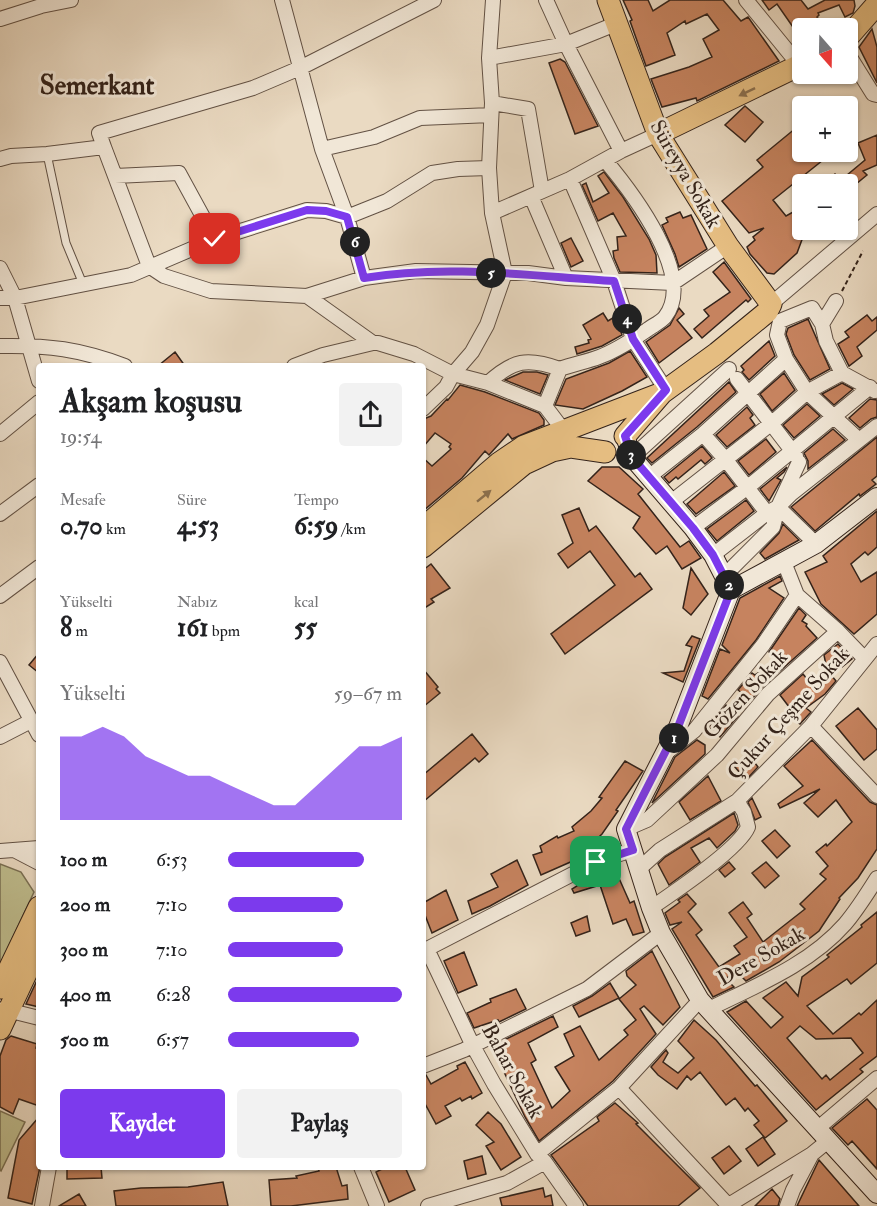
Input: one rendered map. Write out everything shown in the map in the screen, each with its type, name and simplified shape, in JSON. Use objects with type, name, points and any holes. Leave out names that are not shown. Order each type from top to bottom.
[{"type":"main road","name":"Süreyya Sokak","points":[[608,0],[658,134],[728,246],[771,304]]},
{"type":"main road","points":[[858,24],[872,5]]},
{"type":"main road","points":[[658,134],[792,68]]},
{"type":"main road","points":[[771,304],[767,312],[726,346],[664,391],[625,436],[616,449],[605,452],[594,448],[588,437],[590,424],[605,415],[616,417],[623,425],[625,436],[632,457],[693,528],[713,555],[728,583],[666,753],[626,829],[661,933],[704,1005],[877,1194]]},
{"type":"main road","points":[[426,525],[499,463],[524,446],[664,391]]},
{"type":"main road","points":[[426,545],[524,464],[552,451],[571,447],[632,457]]},
{"type":"main road","points":[[728,583],[784,561],[816,544],[877,497]]},
{"type":"main road","points":[[0,988],[36,913]]},
{"type":"main road","points":[[0,1029],[5,1009],[36,952]]},
{"type":"street","points":[[0,20],[39,3],[71,0]]},
{"type":"street","points":[[282,0],[322,149],[347,217],[364,278]]},
{"type":"street","points":[[434,0],[300,68],[253,88],[99,133],[149,266],[164,276],[211,291],[307,296],[364,278],[416,271],[528,273],[614,281],[673,282],[728,246]]},
{"type":"street","points":[[426,406],[446,387],[453,374],[471,352],[487,325],[505,273],[492,213],[489,168],[492,109],[489,58],[493,0]]},
{"type":"street","points":[[546,0],[621,151]]},
{"type":"street","points":[[746,0],[792,54]]},
{"type":"street","points":[[489,58],[566,44],[618,23]]},
{"type":"street","points":[[858,70],[873,93],[877,95]]},
{"type":"street","points":[[322,149],[374,137],[420,118],[492,109],[528,109],[537,193],[566,278]]},
{"type":"street","points":[[492,213],[570,179],[658,134]]},
{"type":"street","points":[[0,159],[104,147]]},
{"type":"street","points":[[488,383],[518,362],[540,362],[560,369],[599,357],[633,339],[664,318],[674,301],[673,282],[652,223],[626,185],[605,160]]},
{"type":"street","points":[[0,298],[15,298],[131,275],[215,239],[307,210],[326,211],[347,217],[387,201],[432,173],[489,168]]},
{"type":"street","points":[[115,176],[180,173],[215,239]]},
{"type":"street","points":[[570,179],[614,281],[633,339],[664,391]]},
{"type":"street","points":[[771,304],[877,214]]},
{"type":"street","points":[[0,268],[15,298],[36,372]]},
{"type":"street","points":[[307,296],[373,343]]},
{"type":"street","points":[[0,309],[15,298]]},
{"type":"street","points":[[822,324],[836,301]]},
{"type":"street","points":[[693,528],[748,487],[792,449],[834,417],[873,389],[842,373],[826,341],[822,324],[812,308],[780,321],[777,335],[786,359],[807,392],[834,417],[858,439]]},
{"type":"street","points":[[302,363],[323,355],[378,343],[414,354],[453,374],[488,383],[544,406],[564,431]]},
{"type":"street","points":[[0,346],[79,351],[105,363]]},
{"type":"street","points":[[650,476],[703,434],[786,359]]},
{"type":"street","points":[[544,406],[560,369]]},
{"type":"street","points":[[671,502],[772,423],[807,392],[842,373]]},
{"type":"street","points":[[632,457],[733,374],[792,449],[811,479]]},
{"type":"street","points":[[0,434],[36,404]]},
{"type":"street","points":[[713,555],[877,426]]},
{"type":"street","points":[[703,434],[748,487],[816,544]]},
{"type":"street","points":[[728,583],[773,527],[773,510],[799,462]]},
{"type":"street","points":[[0,514],[36,487]]},
{"type":"street","points":[[784,561],[797,595],[838,631],[865,659]]},
{"type":"street","points":[[0,596],[36,569]]},
{"type":"street","points":[[666,753],[694,730],[763,645],[797,595]]},
{"type":"street","name":"Gözen Sokak","points":[[626,829],[648,820],[717,754],[768,694],[838,631]]},
{"type":"street","name":"Çukur Çeşme Sokak","points":[[639,869],[660,850],[737,801],[811,726],[877,644]]},
{"type":"street","points":[[0,662],[36,730]]},
{"type":"street","points":[[0,737],[31,721]]},
{"type":"street","points":[[811,726],[877,796]]},
{"type":"street","points":[[651,908],[741,840],[748,827],[744,812],[737,801]]},
{"type":"street","points":[[0,851],[36,848]]},
{"type":"street","points":[[426,949],[596,862],[633,850]]},
{"type":"street","points":[[16,851],[36,861]]},
{"type":"street","name":"Dere Sokak","points":[[704,1005],[789,968],[828,941],[859,907],[877,878]]},
{"type":"street","points":[[426,1064],[473,1046],[587,989],[661,933]]},
{"type":"street","name":"Bahar Sokak","points":[[426,952],[473,1046],[541,1158],[576,1206]]},
{"type":"street","points":[[428,1206],[507,1183],[541,1158],[619,1088],[704,1005]]},
{"type":"street","points":[[5,1009],[36,1017]]},
{"type":"street","points":[[788,1206],[797,1183],[822,1135],[877,1078]]},
{"type":"street","points":[[619,1088],[728,1206],[812,1154]]},
{"type":"street","points":[[42,1206],[48,1170]]},
{"type":"street","points":[[362,1170],[377,1206]]},
{"type":"street","points":[[777,1176],[797,1183]]},
{"type":"street","points":[[744,1206],[752,1191]]},
{"type":"lane","points":[[47,154],[66,243],[83,284]]},
{"type":"path","points":[[836,301],[863,251]]},
{"type":"shaded area","points":[[0,864],[21,872],[34,892],[0,965]]},
{"type":"shaded area","points":[[0,1111],[25,1122],[1,1171],[0,1170]]},
{"type":"building","points":[[623,0],[648,0],[653,11],[670,0],[723,0],[741,21],[748,17],[779,61],[697,101],[696,98],[662,107],[651,79],[712,57],[703,39],[719,30],[707,14],[686,24],[685,21],[667,33],[675,55],[646,66],[630,21],[632,20]]},
{"type":"building","points":[[762,0],[801,0],[808,9],[825,0],[854,0],[855,6],[853,13],[845,17],[839,5],[818,13],[818,18],[792,18],[792,26],[777,4],[769,10]]},
{"type":"building","points":[[872,29],[877,47],[877,83],[859,47]]},
{"type":"building","points":[[560,59],[565,62],[598,126],[575,134],[549,63]]},
{"type":"building","points":[[745,106],[763,122],[745,142],[725,125]]},
{"type":"building","points":[[792,131],[792,162],[820,162],[806,174],[792,174],[792,185],[773,200],[786,216],[792,213],[792,240],[802,240],[797,253],[774,274],[767,273],[750,254],[747,247],[755,240],[753,237],[764,228],[749,233],[722,201],[763,167],[757,160]]},
{"type":"building","points":[[877,135],[877,165],[863,171],[867,175],[858,182],[858,174],[848,174],[865,160],[858,143]]},
{"type":"building","points":[[604,172],[623,197],[649,239],[656,255],[657,273],[620,272],[613,251],[618,250],[617,237],[626,236],[613,213],[598,221],[582,185],[586,183],[593,202],[609,193],[598,176]]},
{"type":"building","points":[[680,212],[683,218],[691,215],[707,249],[679,267],[662,225],[668,222],[666,218]]},
{"type":"building","points":[[571,238],[583,261],[571,267],[561,243]]},
{"type":"building","points":[[724,262],[751,299],[748,302],[746,300],[702,338],[694,329],[709,316],[704,310],[730,292],[713,272]]},
{"type":"building","points":[[679,308],[684,314],[677,320],[692,338],[659,363],[646,342],[670,325]]},
{"type":"building","points":[[603,313],[608,321],[616,316],[622,335],[602,346],[577,354],[575,347],[589,343],[588,340],[591,339],[583,325]]},
{"type":"building","points":[[867,315],[872,321],[877,317],[877,330],[857,347],[862,356],[849,366],[838,344],[849,337],[845,332]]},
{"type":"building","points":[[808,319],[830,369],[810,380],[794,355],[786,334],[788,328]]},
{"type":"building","points":[[769,341],[775,356],[749,380],[742,372],[744,370],[741,366]]},
{"type":"building","points":[[630,351],[647,377],[583,409],[555,405],[566,379],[609,363]]},
{"type":"building","points":[[175,352],[183,363],[162,363]]},
{"type":"building","points":[[523,372],[548,375],[540,394],[505,380]]},
{"type":"building","points":[[784,373],[795,390],[772,411],[760,394]]},
{"type":"building","points":[[729,382],[736,392],[652,463],[647,458]]},
{"type":"building","points":[[842,383],[853,389],[834,405],[822,394]]},
{"type":"building","points":[[460,385],[539,413],[544,420],[544,425],[512,439],[508,434],[489,455],[485,451],[462,478],[426,508],[426,461],[432,466],[451,449],[449,447],[451,444],[435,433],[426,444],[426,418],[448,400]]},
{"type":"building","points":[[870,399],[877,400],[877,417],[860,428],[849,418]]},
{"type":"building","points":[[807,404],[820,416],[794,438],[783,425]]},
{"type":"building","points":[[747,407],[753,415],[750,418],[755,425],[727,447],[716,435]]},
{"type":"building","points":[[833,429],[845,440],[808,469],[808,461],[804,453]]},
{"type":"building","points":[[877,437],[877,476],[872,480],[876,484],[860,496],[859,494],[815,531],[791,507]]},
{"type":"building","points":[[766,439],[776,452],[749,475],[738,461]]},
{"type":"building","points":[[702,446],[712,458],[705,464],[701,460],[678,479],[676,477],[669,483],[664,477]]},
{"type":"building","points":[[602,467],[619,467],[643,489],[638,494],[680,547],[689,541],[701,558],[682,569],[667,546],[656,554],[633,528],[640,517],[588,481]]},
{"type":"building","points":[[787,467],[777,478],[781,480],[769,501],[760,489]]},
{"type":"building","points":[[724,472],[735,486],[696,514],[687,504]]},
{"type":"building","points":[[746,500],[754,511],[717,541],[707,529]]},
{"type":"building","points":[[579,508],[589,531],[596,526],[635,577],[640,573],[652,589],[565,654],[551,634],[615,585],[590,551],[568,568],[558,554],[573,543],[562,515]]},
{"type":"building","points":[[877,511],[877,547],[868,555],[865,552],[851,564],[861,582],[877,572],[877,614],[854,634],[821,604],[805,572],[827,562],[823,556]]},
{"type":"building","points":[[783,524],[799,540],[765,559],[760,553],[779,533]]},
{"type":"building","points":[[431,564],[450,588],[431,599],[434,602],[426,607],[426,568]]},
{"type":"building","points":[[691,568],[708,594],[691,615],[683,608]]},
{"type":"building","points":[[780,576],[782,581],[769,588],[784,598],[756,640],[708,699],[702,696],[720,649],[730,653],[722,645],[740,598]]},
{"type":"building","points":[[799,608],[806,615],[802,621],[817,638],[762,687],[751,700],[738,690],[752,673],[755,675],[778,660],[769,652]]},
{"type":"building","points":[[692,636],[700,639],[683,682],[663,673],[684,671],[692,647],[686,645]]},
{"type":"building","points":[[838,644],[852,659],[842,667],[834,658],[826,665],[824,655]]},
{"type":"building","points":[[36,657],[36,671],[29,665]]},
{"type":"building","points":[[426,673],[438,687],[436,689],[440,693],[426,705]]},
{"type":"building","points":[[803,674],[817,691],[831,675],[836,681],[825,694],[806,708],[811,712],[800,724],[793,719],[796,716],[780,695]]},
{"type":"building","points":[[726,705],[738,716],[720,737],[709,727]]},
{"type":"building","points":[[858,708],[877,730],[877,749],[864,760],[836,726]]},
{"type":"building","points":[[472,734],[488,754],[479,762],[475,758],[426,799],[426,772]]},
{"type":"building","points":[[697,740],[705,745],[705,754],[652,803],[675,757]]},
{"type":"building","points":[[812,740],[870,802],[877,805],[877,849],[858,878],[839,898],[819,931],[779,962],[746,981],[735,970],[726,979],[734,987],[713,997],[672,929],[682,922],[670,925],[665,913],[687,894],[696,904],[688,912],[702,930],[696,935],[719,967],[740,954],[734,946],[747,937],[729,913],[743,902],[752,914],[747,918],[763,942],[805,909],[800,904],[826,879],[820,874],[828,866],[816,852],[826,844],[827,846],[852,822],[836,800],[818,817],[804,803],[820,789],[780,808],[778,804],[803,786],[784,766]]},
{"type":"building","points":[[749,755],[758,767],[746,780],[735,767]]},
{"type":"building","points":[[625,761],[643,771],[602,834],[575,860],[541,875],[533,855],[542,852],[540,846],[557,836],[558,838],[574,831],[572,827],[602,798],[599,797]]},
{"type":"building","points":[[708,776],[721,801],[690,820],[679,802]]},
{"type":"building","points":[[752,798],[761,817],[755,820],[748,802]]},
{"type":"building","points":[[734,813],[738,825],[735,831],[717,848],[709,838],[691,848],[700,862],[669,885],[658,864],[665,857]]},
{"type":"building","points":[[775,830],[790,846],[777,858],[762,841]]},
{"type":"building","points":[[517,860],[528,885],[472,914],[468,901],[498,887],[491,874]]},
{"type":"building","points":[[729,862],[735,869],[725,877],[719,870]]},
{"type":"building","points":[[766,862],[779,876],[765,888],[752,873]]},
{"type":"building","points":[[614,867],[630,903],[634,901],[644,932],[633,935],[626,919],[613,924],[600,885],[574,893],[572,889],[577,886],[576,882],[591,874],[592,878]]},
{"type":"building","points":[[446,890],[458,920],[432,933],[426,918],[426,901]]},
{"type":"building","points":[[877,912],[877,963],[851,984],[847,979],[807,1006],[833,1034],[859,1013],[861,1015],[877,1000],[877,1056],[860,1069],[863,1072],[816,1110],[727,1012],[746,1001],[771,1028],[783,1017],[763,998],[786,982],[798,996],[802,977],[829,957],[827,955],[862,927],[861,925]],"holes":[[[800,1026],[816,1039],[851,1038],[863,1053],[830,1080],[826,1075],[822,1079],[787,1038]]]},
{"type":"building","points":[[587,916],[590,931],[576,936],[571,923]]},
{"type":"building","points":[[652,951],[680,1007],[663,1025],[644,1006],[640,1009],[656,1034],[613,1081],[539,1141],[525,1117],[492,1046],[553,1016],[558,1027],[528,1043],[536,1060],[531,1063],[552,1108],[570,1091],[555,1067],[574,1056],[564,1034],[580,1026],[599,1060],[628,1035],[624,1030],[636,1020],[619,999],[636,985],[627,976],[626,971]]},
{"type":"building","points":[[464,952],[477,985],[458,993],[444,961]]},
{"type":"building","points":[[36,982],[36,1006],[26,1004]]},
{"type":"building","points":[[610,983],[619,998],[579,1017],[573,1006]]},
{"type":"building","points":[[516,989],[526,1009],[499,1022],[498,1020],[474,1028],[467,1013],[491,1002],[490,999]]},
{"type":"building","points":[[694,1020],[716,1040],[787,1121],[765,1138],[754,1125],[759,1121],[748,1108],[745,1111],[735,1098],[726,1105],[700,1072],[691,1080],[687,1076],[677,1089],[651,1067],[666,1050],[668,1053],[663,1062],[678,1073],[694,1058],[678,1041]]},
{"type":"building","points":[[11,1036],[36,1044],[36,1105],[19,1099],[13,1114],[0,1107],[0,1056],[6,1040]]},
{"type":"building","points":[[465,1062],[482,1093],[472,1099],[471,1096],[462,1101],[460,1098],[445,1106],[451,1116],[436,1124],[426,1106],[426,1075],[431,1084],[458,1069],[457,1066]]},
{"type":"building","points":[[867,1099],[877,1110],[877,1169],[852,1141],[848,1145],[832,1128]]},
{"type":"building","points":[[615,1103],[638,1123],[636,1124],[700,1188],[678,1206],[588,1206],[551,1155],[599,1121],[597,1117]]},
{"type":"building","points":[[488,1112],[501,1124],[521,1157],[501,1170],[486,1146],[494,1142],[476,1125]]},
{"type":"building","points":[[36,1120],[36,1170],[39,1170],[32,1204],[8,1198],[19,1140]]},
{"type":"building","points":[[763,1137],[775,1154],[758,1166],[746,1149]]},
{"type":"building","points":[[729,1146],[741,1161],[724,1174],[712,1158]]},
{"type":"building","points":[[482,1156],[486,1174],[468,1179],[464,1161]]},
{"type":"building","points":[[819,1160],[859,1206],[797,1206]]},
{"type":"building","points":[[67,1170],[101,1170],[102,1178],[67,1179]]},
{"type":"building","points":[[337,1170],[342,1186],[347,1185],[348,1199],[291,1206],[271,1206],[269,1180],[297,1178],[296,1176]]},
{"type":"building","points":[[406,1170],[415,1190],[389,1202],[376,1172]]},
{"type":"building","points":[[223,1182],[228,1206],[116,1206],[114,1191],[188,1187]]},
{"type":"building","points":[[543,1188],[545,1197],[551,1195],[553,1206],[502,1206],[500,1198]]},
{"type":"building","points":[[772,1189],[780,1199],[778,1206],[755,1206]]},
{"type":"building","points":[[79,1194],[86,1206],[59,1206]]},
{"type":"district","name":"Semerkant","points":[[97,85]]},
{"type":"route","points":[[215,239],[307,210],[326,211],[347,217],[364,278],[416,271],[528,273],[614,281],[633,339],[666,390],[625,436],[632,457],[693,528],[713,555],[731,590],[678,727],[626,829],[633,850],[596,862]]}]
